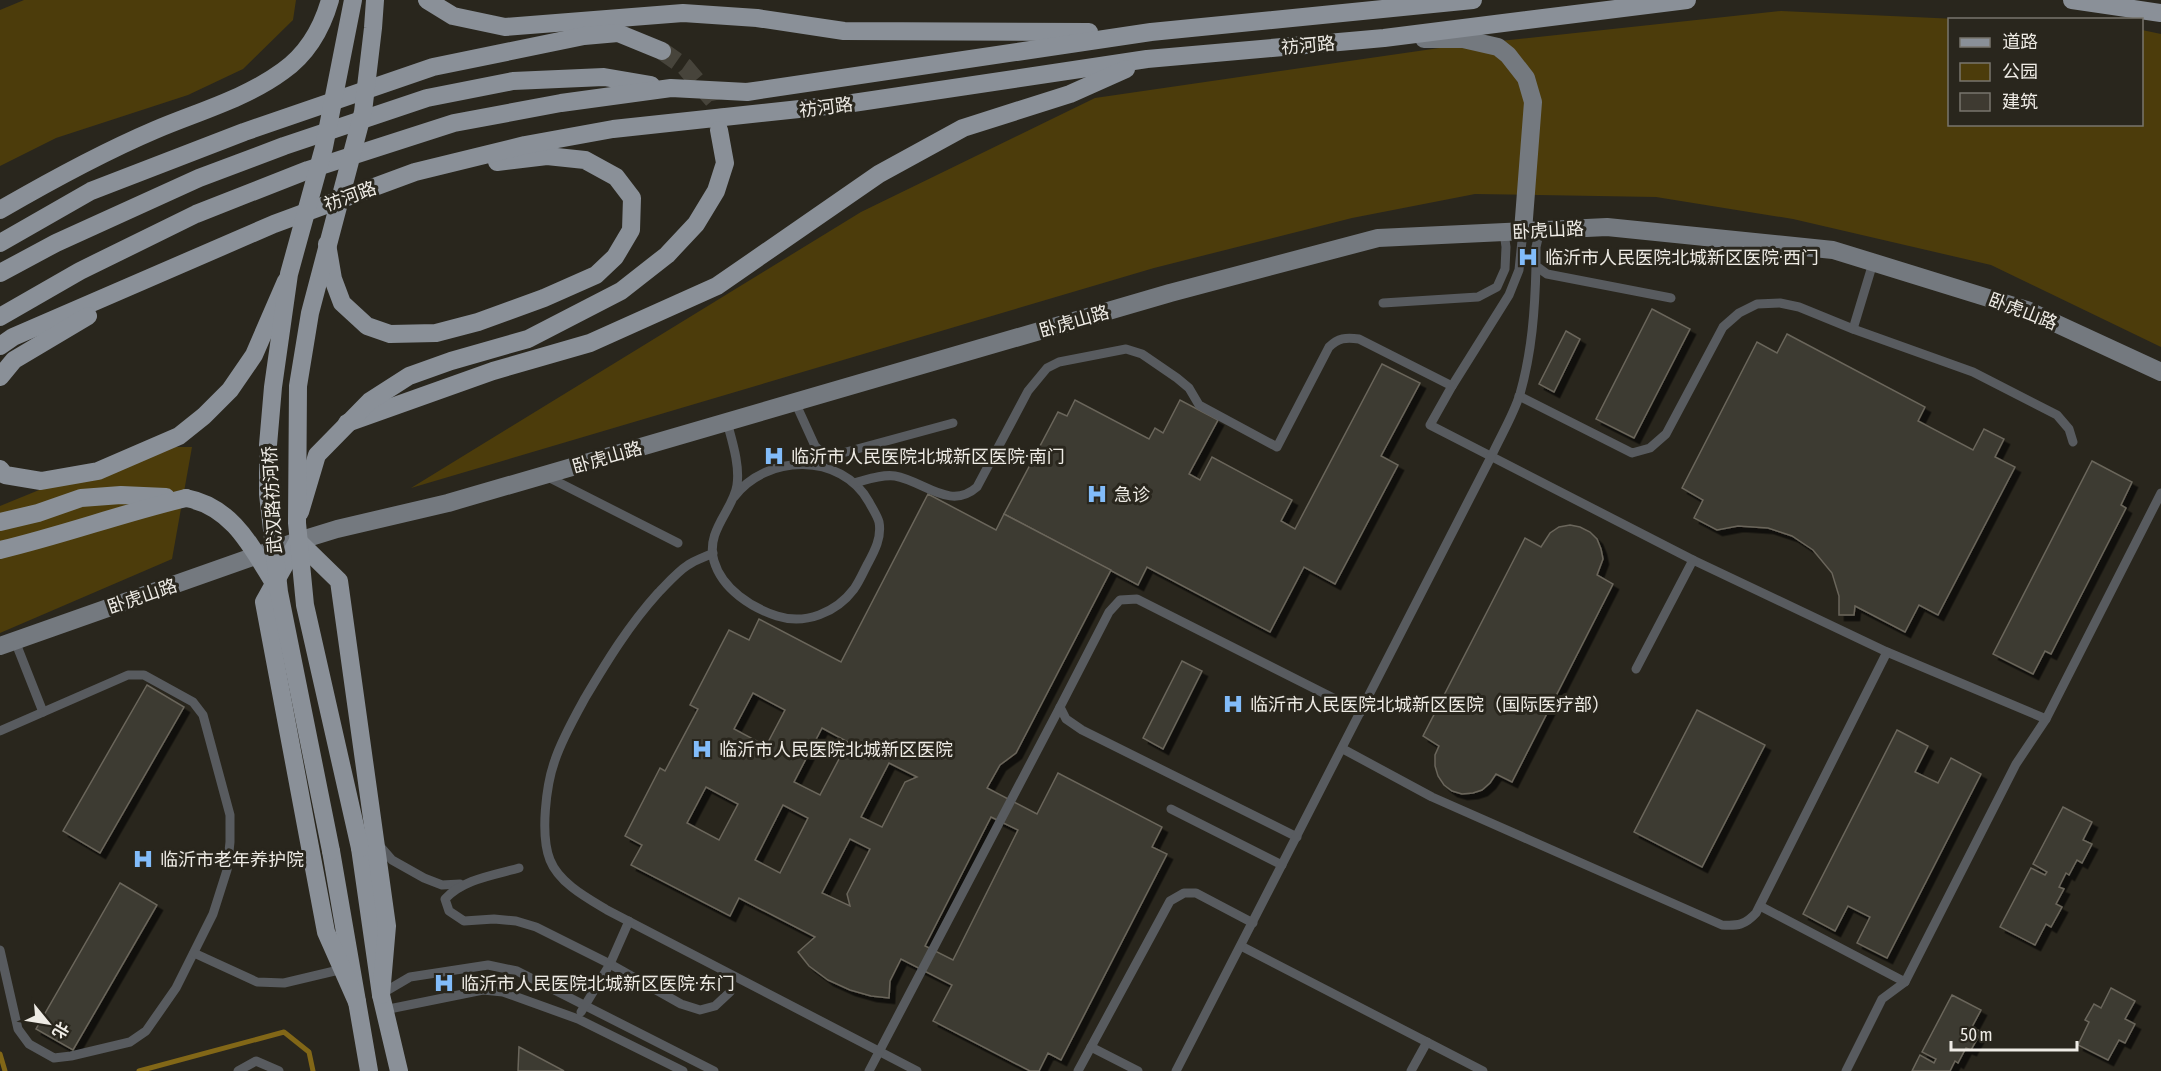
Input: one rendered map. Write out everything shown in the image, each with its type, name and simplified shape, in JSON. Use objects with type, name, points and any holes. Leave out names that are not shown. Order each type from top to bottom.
[{"type":"main road","points":[[0,210],[63,174],[152,131],[256,88],[285,70],[303,53],[316,34],[326,15],[330,0]]},
{"type":"main road","name":"武汉路祊河桥","points":[[353,0],[324,147],[289,274],[273,387],[268,446],[268,494],[279,592],[331,851],[357,1002]]},
{"type":"main road","name":"武汉路祊河桥","points":[[375,0],[374,28],[363,112],[310,313],[298,386],[297,523],[305,605],[368,843],[382,1002],[399,1071]]},
{"type":"main road","points":[[427,0],[453,16],[505,27],[682,13],[757,18],[844,31],[1151,32]]},
{"type":"main road","name":"祊河路","points":[[0,317],[80,271],[196,214],[308,170],[454,123],[561,103],[671,88],[747,92],[1151,32],[1473,0]]},
{"type":"main road","name":"祊河路","points":[[0,346],[13,337],[264,228],[415,172],[525,145],[613,129],[846,104],[1147,59],[1384,38],[1687,0]]},
{"type":"main road","points":[[2073,0],[2161,13]]},
{"type":"main road","points":[[0,243],[91,191],[244,132],[433,67],[584,36],[618,33],[662,51]]},
{"type":"main road","points":[[347,423],[492,371],[590,343],[717,286],[879,174],[963,128],[1070,94],[1147,59]]},
{"type":"main road","points":[[0,273],[56,243],[199,178],[284,146],[427,98],[513,81],[604,77],[671,88]]},
{"type":"main road","points":[[297,523],[317,455],[369,401],[410,376],[451,361],[528,339],[621,291],[667,255],[696,224],[716,191],[725,163],[720,130]]},
{"type":"main road","points":[[327,243],[333,279],[342,303],[367,326],[390,334],[436,333],[544,298],[596,275],[615,257],[631,230],[632,198],[616,177],[585,160],[547,156],[415,172]]},
{"type":"main road","points":[[0,377],[14,360],[176,267]]},
{"type":"main road","points":[[0,469],[5,475],[41,481],[98,471],[179,436],[204,416],[236,381],[254,355],[289,274]]},
{"type":"main road","points":[[0,522],[38,513],[81,498],[121,495],[186,498],[201,501],[222,512],[247,539],[279,592]]},
{"type":"main road","points":[[0,550],[186,498]]},
{"type":"main road","points":[[368,843],[339,581],[297,541],[264,602],[326,932],[357,1002],[369,1071]]},
{"type":"street","points":[[1384,38],[1463,39],[1497,47],[1508,55],[1526,78],[1533,102],[1531,230]]},
{"type":"street","name":"卧虎山路","points":[[8,644],[297,541],[337,529],[448,503],[1170,292],[1378,238],[1607,227],[1833,250],[2027,310],[2161,372]]},
{"type":"lane","points":[[1176,1071],[1491,458],[1519,396],[1529,351],[1535,305],[1536,247],[1531,230]]},
{"type":"lane","points":[[1531,230],[1509,295],[1430,425],[1693,560],[1887,652],[2046,719]]},
{"type":"lane","points":[[1383,303],[1478,297],[1497,287],[1505,269],[1504,232]]},
{"type":"lane","points":[[1853,329],[1874,263]]},
{"type":"lane","points":[[1536,266],[1547,274],[1671,298]]},
{"type":"lane","points":[[1519,396],[1632,453],[1650,448],[1666,434],[1723,327],[1739,312],[1756,304],[1780,303],[1799,307],[1973,372],[2057,415],[2069,429],[2073,442]]},
{"type":"lane","points":[[854,483],[892,476],[911,480],[944,495],[957,498],[968,495],[977,487],[1028,392],[1047,368],[1059,362],[1126,349],[1142,354],[1177,378],[1189,388],[1199,405],[1277,447],[1329,347],[1337,339],[1348,337],[1359,339],[1452,386]]},
{"type":"lane","points":[[795,402],[815,446],[822,453],[835,455],[953,423]]},
{"type":"lane","points":[[727,422],[737,473],[734,497]]},
{"type":"lane","points":[[800,464],[823,466],[854,483],[865,496],[878,520],[880,534],[874,551],[854,589],[832,610],[815,617],[788,619],[751,606],[720,576],[713,554],[715,535],[725,510],[743,484],[753,477],[773,468],[800,464]]},
{"type":"lane","points":[[544,475],[678,543]]},
{"type":"lane","points":[[1846,1071],[1882,999],[1905,982],[2016,765],[2046,719],[2161,493]]},
{"type":"lane","points":[[713,554],[688,565],[638,615],[576,714],[555,760],[547,796],[546,837],[550,860],[564,879],[583,896],[917,1071]]},
{"type":"lane","points":[[1636,669],[1693,560]]},
{"type":"lane","points":[[869,1071],[1109,612],[1120,600],[1137,599],[1361,712]]},
{"type":"lane","points":[[8,644],[43,712]]},
{"type":"lane","points":[[1343,749],[1432,797],[1722,925],[1747,923],[1760,906],[1887,652]]},
{"type":"lane","points":[[0,731],[129,675],[144,675],[193,702],[203,715],[230,815],[227,870],[213,914],[176,988],[146,1031],[130,1042],[54,1058],[29,1044],[18,1029],[0,950]]},
{"type":"lane","points":[[1060,707],[1066,719],[1082,730],[1298,837]]},
{"type":"lane","points":[[1171,809],[1282,865]]},
{"type":"lane","points":[[368,843],[424,878],[442,885],[466,884]]},
{"type":"lane","points":[[519,868],[453,890],[445,899],[449,911],[464,921],[494,919],[516,921],[536,927],[610,964],[681,1004],[700,1010],[715,1006],[730,992]]},
{"type":"lane","points":[[1078,1071],[1170,901],[1184,893],[1196,893],[1253,923]]},
{"type":"lane","points":[[1760,906],[1905,982]]},
{"type":"lane","points":[[578,1019],[610,964],[629,921]]},
{"type":"lane","points":[[1241,945],[1483,1071]]},
{"type":"lane","points":[[194,953],[258,982],[284,983],[343,969]]},
{"type":"lane","points":[[382,1002],[410,977],[488,964],[517,971],[714,1071]]},
{"type":"lane","points":[[382,1002],[483,990],[503,992],[578,1019],[683,1071]]},
{"type":"lane","points":[[1411,1071],[1427,1042]]},
{"type":"lane","points":[[1091,1047],[1131,1069]]},
{"type":"lane","points":[[238,1071],[256,1061],[279,1071]]},
{"type":"green space","points":[[24,0],[296,0],[293,20],[243,69],[188,95],[56,138],[0,166],[0,10]]},
{"type":"green space","points":[[1781,11],[1948,19],[1948,126],[2143,126],[2143,30],[2161,34],[2161,347],[1991,265],[1793,219],[1656,197],[1475,194],[1352,218],[1154,268],[411,488],[861,212],[1095,98],[1453,46]]},
{"type":"green space","points":[[144,447],[192,447],[172,559],[0,633],[0,506]]},
{"type":"building","points":[[1652,309],[1690,329],[1634,438],[1596,419]]},
{"type":"building","points":[[1566,331],[1580,339],[1554,392],[1539,384]]},
{"type":"building","points":[[1787,334],[1925,407],[1918,421],[1973,450],[1984,429],[2004,439],[1995,457],[2015,467],[1938,615],[1919,605],[1905,632],[1855,606],[1854,615],[1839,615],[1839,596],[1832,573],[1813,550],[1792,536],[1768,528],[1738,526],[1717,530],[1694,518],[1703,500],[1682,488],[1757,342],[1777,353]]},
{"type":"building","points":[[1382,364],[1420,383],[1381,456],[1398,465],[1335,584],[1304,567],[1270,632],[1147,567],[1138,585],[1004,514],[1058,412],[1067,416],[1075,400],[1149,439],[1155,428],[1163,433],[1180,400],[1218,420],[1189,474],[1200,480],[1212,457],[1292,500],[1281,521],[1295,529]]},
{"type":"building","points":[[2092,461],[2132,482],[2121,505],[2126,508],[2051,654],[2045,651],[2033,674],[1993,654]]},
{"type":"building","points":[[928,494],[996,530],[1004,514],[1111,570],[1016,753],[1000,765],[987,788],[1037,814],[1058,773],[1162,827],[1152,847],[1167,854],[1061,1060],[1048,1053],[1039,1071],[1030,1071],[933,1021],[952,985],[901,959],[890,981],[889,998],[850,990],[828,980],[809,966],[798,952],[815,937],[739,898],[730,916],[631,865],[642,845],[625,836],[660,768],[665,771],[698,709],[690,705],[729,630],[749,640],[759,619],[841,662]],"holes":[[[753,693],[785,710],[766,746],[734,729]],[[822,728],[848,742],[820,795],[794,782]],[[889,763],[917,777],[905,782],[882,827],[861,817]],[[706,787],[738,804],[719,840],[687,823]],[[783,805],[808,818],[780,873],[755,860]],[[991,817],[1018,830],[953,960],[925,946]],[[850,839],[870,849],[847,894],[850,906],[822,893]]]},
{"type":"building","points":[[1570,525],[1590,532],[1597,539],[1603,559],[1597,575],[1613,584],[1512,782],[1496,774],[1482,790],[1462,794],[1452,791],[1444,785],[1435,766],[1435,755],[1439,746],[1423,736],[1525,538],[1541,547],[1550,533],[1559,527]]},
{"type":"building","points":[[1182,661],[1202,671],[1163,749],[1143,738]]},
{"type":"building","points":[[147,685],[184,707],[100,853],[63,831]]},
{"type":"building","points":[[1697,710],[1765,745],[1702,867],[1634,832]]},
{"type":"building","points":[[1897,730],[1928,746],[1915,772],[1938,783],[1951,758],[1981,774],[1887,958],[1857,943],[1870,917],[1848,906],[1835,931],[1803,914]]},
{"type":"building","points":[[2063,807],[2092,822],[2083,840],[2092,844],[2082,863],[2077,860],[2069,875],[2066,873],[2059,887],[2064,889],[2056,904],[2062,907],[2051,927],[2046,924],[2035,945],[2000,927],[2031,868],[2045,875],[2047,872],[2033,864]]},
{"type":"building","points":[[120,883],[157,905],[73,1050],[36,1029]]},
{"type":"building","points":[[2111,988],[2135,1001],[2125,1019],[2135,1024],[2125,1043],[2119,1040],[2108,1060],[2078,1045],[2089,1022],[2085,1020],[2094,1004],[2101,1008]]},
{"type":"building","points":[[1952,995],[1981,1010],[1972,1027],[1981,1032],[1971,1050],[1966,1048],[1958,1063],[1955,1061],[1950,1071],[1912,1071],[1920,1055],[1934,1063],[1936,1059],[1922,1052]]},
{"type":"building","points":[[519,1047],[564,1071],[518,1071]]},
{"type":"waterway","points":[[139,1071],[284,1032],[309,1052],[313,1071]]},
{"type":"waterway","points":[[0,1054],[5,1071]]},
{"type":"tunnel","points":[[662,51],[685,67],[713,100],[719,130]]},
{"type":"place","name":"临沂市人民医院北城新区医院·西门","points":[[1528,257]]},
{"type":"place","name":"临沂市人民医院北城新区医院·南门","points":[[774,456]]},
{"type":"place","name":"急诊","points":[[1097,494]]},
{"type":"place","name":"临沂市人民医院北城新区医院（国际医疗部）","points":[[1233,704]]},
{"type":"place","name":"临沂市人民医院北城新区医院","points":[[702,749]]},
{"type":"place","name":"临沂市老年养护院","points":[[143,859]]},
{"type":"place","name":"临沂市人民医院北城新区医院·东门","points":[[444,983]]}]
